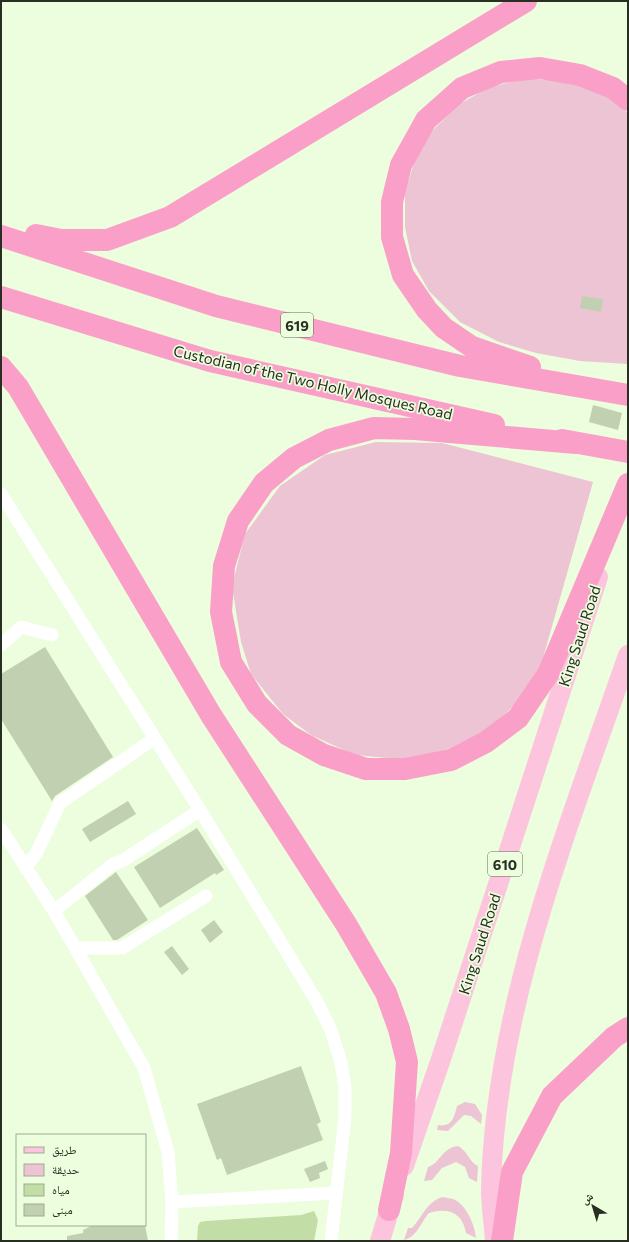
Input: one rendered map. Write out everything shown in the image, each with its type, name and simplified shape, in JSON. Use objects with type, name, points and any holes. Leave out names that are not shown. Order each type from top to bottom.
[{"type":"highway","points":[[1,228],[61,240],[106,240],[170,217],[526,1]]},
{"type":"highway","points":[[599,390],[472,347],[444,328],[427,310],[403,275],[392,237],[392,202],[402,165],[426,120],[462,88],[501,72],[540,68],[580,75],[613,88],[628,100]]},
{"type":"highway","name":"619","points":[[1,236],[216,306],[460,366],[628,395]]},
{"type":"highway","name":"Custodian of the Two Holly Mosques Road","points":[[1,297],[210,361],[576,443],[628,452]]},
{"type":"highway","points":[[1,367],[18,387],[211,715],[346,924],[386,993],[399,1029],[407,1062],[401,1153],[389,1210]]},
{"type":"highway","points":[[576,443],[415,429],[374,428],[329,440],[294,458],[264,482],[238,522],[224,566],[221,612],[231,662],[257,704],[288,735],[324,755],[366,769],[406,770],[451,760],[486,742],[518,718],[548,674],[628,485]]},
{"type":"highway","points":[[502,1241],[512,1172],[552,1096],[614,1037],[628,1028]]},
{"type":"main road","name":"King Saud Road","points":[[380,1241],[389,1210],[442,1056],[628,485]]},
{"type":"main road","points":[[495,1241],[491,1191],[494,1132],[500,1082],[521,982],[537,923],[628,654]]},
{"type":"street","points":[[1,494],[200,810],[316,1000],[330,1028],[341,1062],[345,1088],[345,1117],[331,1241]]},
{"type":"street","points":[[1,645],[21,627],[52,635]]},
{"type":"street","points":[[26,867],[36,854],[60,803],[155,738]]},
{"type":"street","points":[[54,911],[113,864],[122,861],[200,810]]},
{"type":"street","points":[[1,829],[54,911],[144,1068],[168,1152],[172,1202],[171,1241]]},
{"type":"street","points":[[75,948],[122,948],[206,896]]},
{"type":"street","points":[[172,1202],[336,1193]]},
{"type":"green space","points":[[521,79],[565,80],[606,95],[628,113],[628,364],[580,361],[536,353],[499,342],[460,322],[429,291],[412,261],[405,227],[405,193],[415,159],[433,130],[458,105],[488,88]]},
{"type":"green space","points":[[376,442],[442,443],[593,482],[541,665],[524,696],[489,729],[446,750],[409,760],[355,755],[311,735],[283,714],[251,674],[241,642],[232,586],[245,534],[280,486],[325,455]]},
{"type":"green space","points":[[465,1102],[475,1104],[482,1115],[481,1124],[471,1116],[464,1115],[448,1131],[437,1130],[438,1125],[446,1125],[452,1121],[457,1106]]},
{"type":"green space","points":[[458,1146],[464,1150],[478,1166],[477,1182],[469,1178],[465,1167],[456,1162],[442,1168],[432,1180],[424,1181],[428,1167],[435,1163],[452,1147]]},
{"type":"green space","points":[[442,1197],[454,1199],[467,1211],[474,1228],[476,1238],[466,1233],[462,1221],[454,1213],[448,1211],[436,1211],[429,1213],[416,1233],[404,1240],[408,1228],[412,1228],[428,1206]]},
{"type":"water","points":[[314,1211],[318,1220],[314,1241],[197,1241],[198,1226],[200,1222],[301,1215]]},
{"type":"building","points":[[582,296],[603,299],[601,312],[580,308]]},
{"type":"building","points":[[593,405],[622,413],[618,430],[589,422]]},
{"type":"building","points":[[45,647],[113,757],[55,796],[52,801],[1,719],[1,674]]},
{"type":"building","points":[[128,801],[136,814],[90,842],[82,829]]},
{"type":"building","points":[[197,828],[224,870],[216,875],[215,873],[160,908],[134,867]]},
{"type":"building","points":[[116,872],[148,920],[117,940],[113,940],[85,896]]},
{"type":"building","points":[[214,920],[223,932],[210,943],[201,930]]},
{"type":"building","points":[[172,946],[189,969],[182,975],[164,952]]},
{"type":"building","points":[[301,1066],[321,1122],[317,1124],[323,1140],[227,1175],[221,1158],[217,1160],[197,1104]]},
{"type":"building","points":[[325,1161],[328,1169],[319,1173],[320,1178],[310,1182],[304,1169]]},
{"type":"building","points":[[91,1226],[145,1226],[148,1241],[67,1241],[67,1236],[83,1233],[83,1230]]}]
